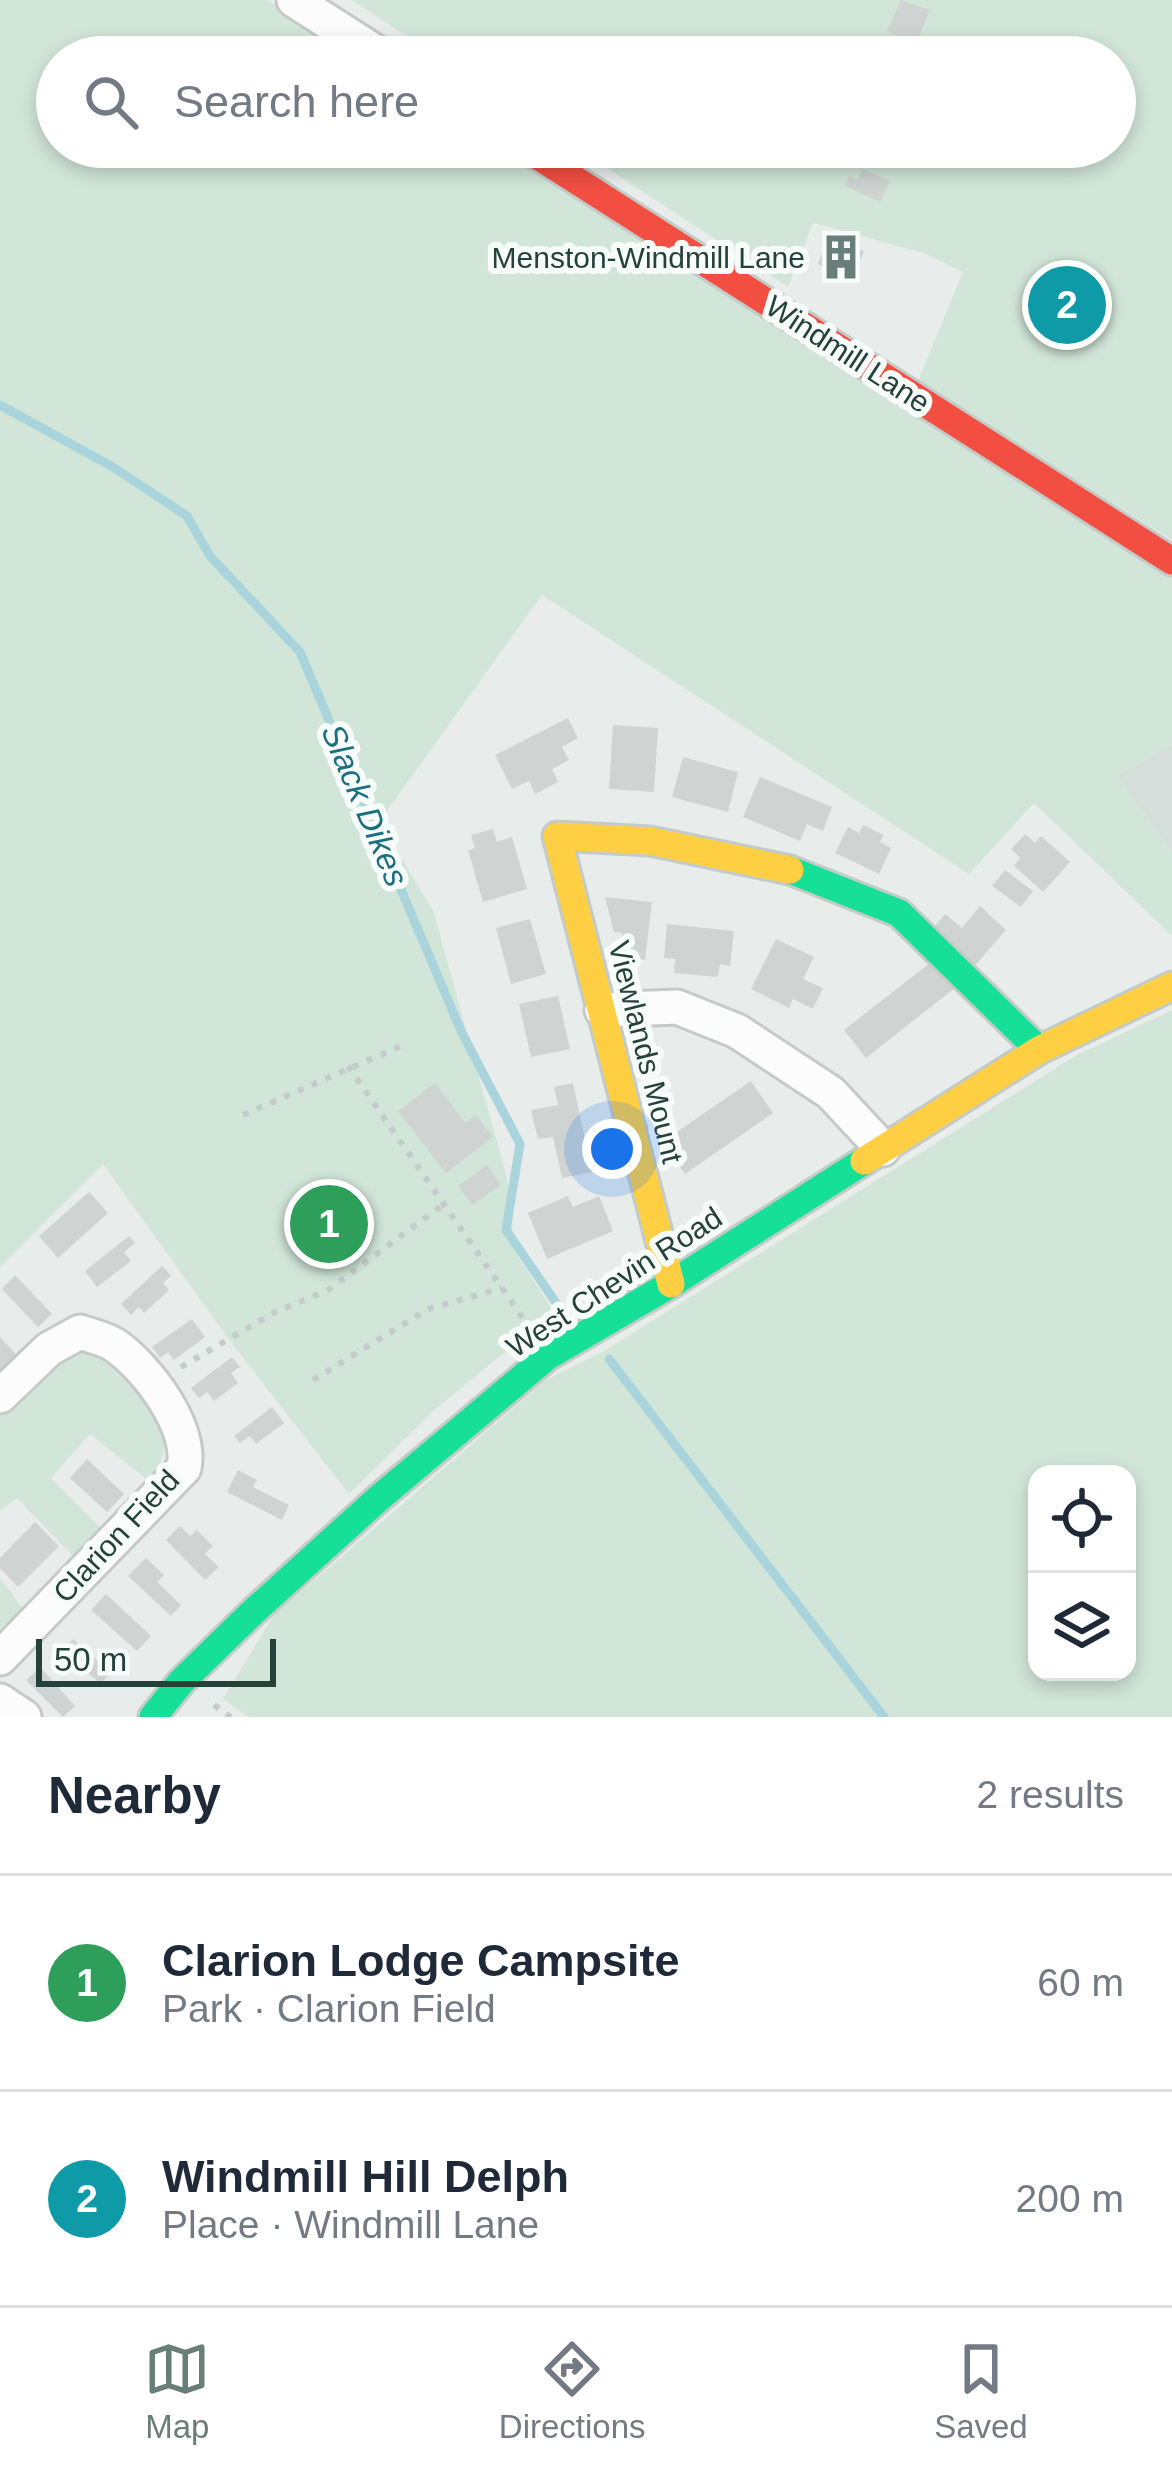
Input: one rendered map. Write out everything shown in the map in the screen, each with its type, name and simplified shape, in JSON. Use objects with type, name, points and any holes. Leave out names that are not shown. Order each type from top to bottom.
[{"type":"street","points":[[293,0],[350,36]]},
{"type":"street","name":"Windmill Lane","points":[[557,168],[1172,561]]},
{"type":"street","name":"Viewlands Mount","points":[[671,1284],[557,836],[650,841],[778,865],[899,913],[1040,1050]]},
{"type":"street","name":"West Chevin Road","points":[[153,1717],[181,1682],[253,1612],[548,1356],[671,1284],[1040,1050],[1172,986]]},
{"type":"street","points":[[602,1010],[676,1007],[737,1031],[831,1093],[883,1149]]},
{"type":"street","name":"Clarion Field","points":[[0,1396],[49,1349],[80,1331],[115,1345],[169,1402],[183,1439],[184,1468],[0,1658]]},
{"type":"street","points":[[0,1701],[24,1717]]},
{"type":"path","points":[[243,1114],[408,1043]]},
{"type":"path","points":[[348,1066],[548,1356]]},
{"type":"path","points":[[152,1385],[227,1337],[328,1290],[445,1204]]},
{"type":"path","points":[[314,1380],[428,1309],[504,1288]]},
{"type":"shaded area","points":[[1172,745],[1172,853],[1117,775]]},
{"type":"green space","points":[[0,0],[267,0],[324,36],[36,36],[36,168],[531,168],[1172,576],[1172,745],[1117,775],[1172,853],[1172,936],[1034,803],[969,874],[542,595],[379,822],[433,910],[513,1200],[512,1247],[554,1312],[432,1412],[349,1494],[227,1337],[103,1164],[0,1267]]},
{"type":"green space","points":[[352,0],[1172,0],[1172,540],[918,381],[963,272],[924,253],[813,223],[788,287],[607,168],[1136,168],[1136,36],[406,36]]},
{"type":"green space","points":[[1172,1010],[1172,1717],[248,1717],[223,1699],[273,1616],[546,1380],[604,1351],[1075,1056]]},
{"type":"green space","points":[[67,1349],[97,1354],[123,1369],[153,1404],[167,1440],[154,1485],[90,1434],[51,1478],[106,1533],[78,1561],[17,1498],[0,1511],[0,1410]]},
{"type":"green space","points":[[0,1578],[24,1610],[0,1628]]},
{"type":"building","points":[[901,0],[930,10],[919,36],[887,31]]},
{"type":"building","points":[[862,169],[890,181],[880,202],[845,186],[849,176],[857,180]]},
{"type":"building","name":"Menston-Windmill Lane","points":[[828,238],[864,251],[854,277],[818,264]]},
{"type":"building","points":[[568,718],[578,738],[562,747],[569,760],[552,769],[558,782],[535,794],[529,781],[512,789],[495,755]]},
{"type":"building","points":[[613,725],[658,728],[654,792],[609,789]]},
{"type":"building","points":[[683,757],[738,772],[728,812],[672,797]]},
{"type":"building","points":[[760,777],[832,807],[823,831],[807,824],[800,841],[743,817]]},
{"type":"building","points":[[863,825],[884,835],[880,842],[891,848],[879,874],[835,853],[848,827],[859,833]]},
{"type":"building","points":[[493,829],[497,842],[512,837],[527,889],[483,902],[468,850],[475,848],[471,835]]},
{"type":"building","points":[[1025,834],[1035,843],[1041,836],[1070,862],[1043,892],[1014,866],[1020,858],[1011,849]]},
{"type":"building","points":[[1005,870],[1033,891],[1021,907],[992,886]]},
{"type":"building","points":[[605,897],[652,902],[645,960],[619,957],[622,933],[614,932]]},
{"type":"building","points":[[980,906],[1006,930],[971,970],[929,933],[945,914],[962,928]]},
{"type":"building","points":[[530,919],[546,974],[511,984],[496,928]]},
{"type":"building","points":[[667,924],[734,931],[730,966],[720,964],[718,977],[674,973],[675,959],[664,958]]},
{"type":"building","points":[[776,939],[814,957],[803,979],[823,988],[813,1009],[793,999],[789,1008],[751,989]]},
{"type":"building","points":[[935,959],[956,987],[866,1058],[844,1030]]},
{"type":"building","points":[[558,996],[570,1049],[531,1057],[519,1004]]},
{"type":"building","points":[[751,1081],[773,1113],[685,1174],[662,1142]]},
{"type":"building","points":[[435,1083],[465,1123],[476,1115],[493,1137],[446,1173],[398,1111]]},
{"type":"building","points":[[573,1083],[592,1172],[562,1178],[553,1137],[538,1139],[531,1110],[558,1105],[554,1087]]},
{"type":"building","points":[[487,1165],[501,1185],[472,1205],[458,1186]]},
{"type":"building","points":[[89,1192],[108,1213],[58,1258],[39,1236]]},
{"type":"building","points":[[568,1196],[573,1207],[599,1196],[613,1231],[547,1259],[528,1213]]},
{"type":"building","points":[[129,1236],[135,1243],[124,1252],[131,1261],[97,1287],[85,1271]]},
{"type":"building","points":[[162,1266],[171,1276],[163,1283],[169,1290],[144,1313],[139,1307],[131,1315],[121,1304]]},
{"type":"building","points":[[15,1275],[52,1314],[38,1327],[2,1289]]},
{"type":"building","points":[[192,1319],[205,1337],[174,1360],[168,1352],[160,1358],[152,1347]]},
{"type":"building","points":[[0,1337],[16,1354],[0,1370]]},
{"type":"building","points":[[232,1357],[240,1367],[231,1373],[238,1383],[214,1401],[207,1392],[199,1398],[191,1388]]},
{"type":"building","points":[[272,1407],[284,1423],[256,1444],[250,1436],[240,1443],[234,1436]]},
{"type":"building","points":[[87,1459],[124,1494],[107,1512],[70,1478]]},
{"type":"building","points":[[238,1470],[257,1480],[253,1487],[289,1505],[282,1520],[227,1492]]},
{"type":"building","points":[[35,1522],[59,1546],[18,1587],[0,1568],[0,1558]]},
{"type":"building","points":[[180,1526],[190,1536],[197,1530],[213,1546],[205,1554],[219,1567],[205,1580],[166,1540]]},
{"type":"building","points":[[146,1558],[164,1575],[157,1582],[181,1605],[171,1616],[128,1576]]},
{"type":"building","points":[[106,1594],[151,1636],[137,1651],[91,1610]]},
{"type":"building","points":[[73,1639],[111,1672],[101,1684],[63,1651]]},
{"type":"building","points":[[40,1667],[75,1706],[63,1717],[26,1680]]},
{"type":"waterway","name":"Slack Dikes","points":[[0,405],[113,467],[187,516],[210,556],[300,652],[462,1033],[520,1144],[506,1230],[563,1313]]},
{"type":"waterway","points":[[609,1359],[884,1717]]},
{"type":"traffic: fast","points":[[790,870],[899,913],[1039,1050]]},
{"type":"traffic: fast","points":[[153,1717],[181,1682],[253,1612],[548,1356],[864,1161]]},
{"type":"traffic: slow","points":[[671,1284],[557,836],[650,841],[790,870]]},
{"type":"traffic: slow","points":[[864,1161],[1039,1050],[1172,986]]},
{"type":"traffic: jam","points":[[557,168],[1172,561]]},
{"type":"place","name":"Menston-Windmill Lane","points":[[841,257]]},
{"type":"place","name":"Windmill Hill Delph","points":[[1067,305]]},
{"type":"place","name":"Clarion Lodge Campsite","points":[[329,1224]]}]
